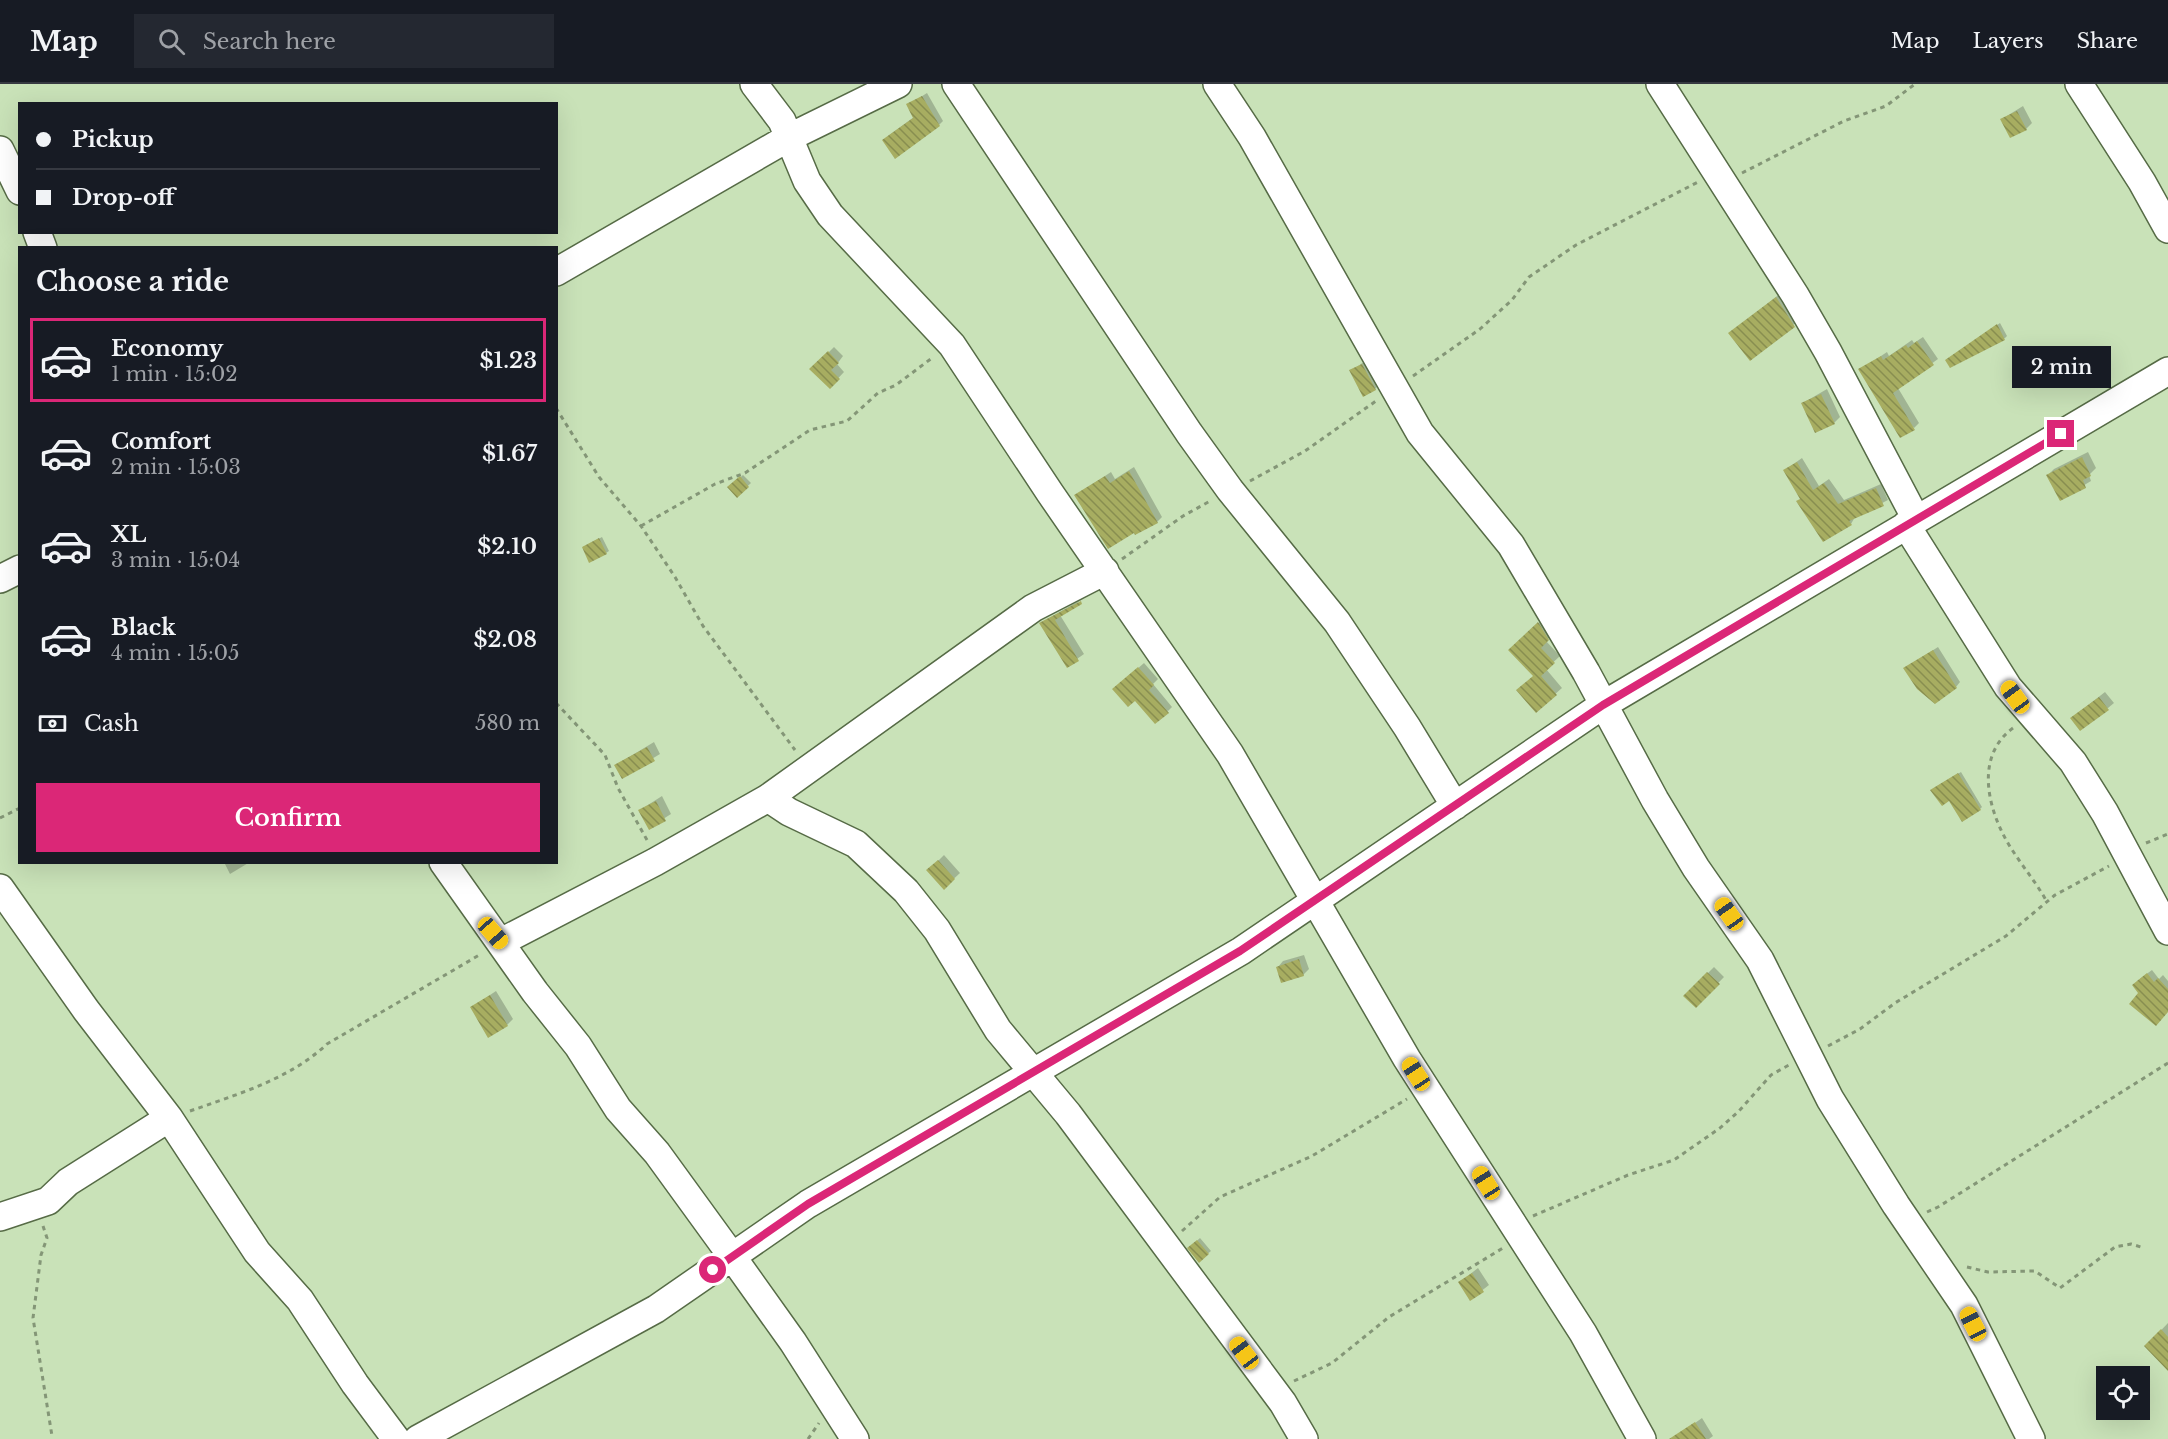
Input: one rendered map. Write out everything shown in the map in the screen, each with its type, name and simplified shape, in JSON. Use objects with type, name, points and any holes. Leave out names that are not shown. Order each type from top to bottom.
[{"type":"street","points":[[754,84],[782,121],[807,182],[830,215],[952,345],[1013,439],[1230,754],[1426,1088],[1516,1232],[1583,1333],[1642,1439]]},
{"type":"street","points":[[558,271],[788,138],[898,84]]},
{"type":"street","points":[[956,84],[1175,414],[1230,490],[1336,622],[1407,727],[1455,806]]},
{"type":"street","points":[[1217,84],[1252,137],[1433,452],[1511,545],[1696,868],[1760,960],[1830,1099],[1905,1220],[1964,1305],[2031,1439]]},
{"type":"street","points":[[1660,84],[1724,182],[1828,352],[1911,522],[2008,687],[2073,762],[2168,931]]},
{"type":"street","points":[[2079,84],[2142,182],[2168,229]]},
{"type":"street","points":[[0,150],[18,187]]},
{"type":"street","points":[[418,1439],[656,1309],[808,1204],[1034,1074],[1240,951],[1603,705],[2168,371]]},
{"type":"street","points":[[0,579],[18,570]]},
{"type":"street","points":[[501,942],[660,859],[768,798],[1033,608],[1105,571]]},
{"type":"street","points":[[768,798],[789,812],[856,844],[906,891],[937,930],[998,1030],[1068,1114],[1273,1390],[1304,1439]]},
{"type":"street","points":[[444,864],[485,924],[501,942],[535,992],[578,1046],[618,1109],[657,1153],[794,1342],[855,1439]]},
{"type":"street","points":[[0,888],[86,1011],[169,1118],[257,1252],[300,1300],[361,1392],[396,1439]]},
{"type":"street","points":[[0,1217],[48,1201],[68,1182],[169,1118]]},
{"type":"path","points":[[1105,571],[1166,527],[1230,490],[1285,464],[1395,388],[1480,328],[1512,300],[1529,277],[1576,245],[1701,181],[1724,182],[1852,118],[1886,106],[1915,84]]},
{"type":"path","points":[[641,526],[715,484],[745,473],[810,430],[847,421],[879,393],[896,386],[952,345]]},
{"type":"path","points":[[558,411],[599,477],[641,526],[675,577],[703,626],[788,739],[807,770]]},
{"type":"path","points":[[558,705],[605,754],[618,788],[660,859]]},
{"type":"path","points":[[2034,716],[2002,736],[1988,762],[1993,808],[2001,832],[2047,902]]},
{"type":"path","points":[[0,818],[18,809]]},
{"type":"path","points":[[1273,1390],[1332,1363],[1389,1317],[1516,1232],[1629,1175],[1674,1160],[1740,1112],[1771,1075],[1860,1029],[1895,1003],[2006,936],[2047,902],[2100,869],[2129,859]]},
{"type":"path","points":[[169,1118],[288,1072],[313,1057],[327,1044],[501,942]]},
{"type":"path","points":[[1905,1220],[1938,1208],[2168,1063]]},
{"type":"path","points":[[1164,1245],[1220,1197],[1312,1156],[1361,1124],[1426,1088]]},
{"type":"path","points":[[36,1205],[47,1238],[41,1255],[33,1318],[52,1436]]},
{"type":"path","points":[[1935,1263],[1988,1272],[2035,1271],[2060,1288],[2115,1247],[2131,1244],[2141,1247]]},
{"type":"building","points":[[922,96],[940,126],[895,159],[882,140],[913,118],[906,104]]},
{"type":"building","points":[[2017,111],[2027,130],[2010,138],[2000,119]]},
{"type":"building","points":[[1776,297],[1795,327],[1750,361],[1728,333]]},
{"type":"building","points":[[1997,324],[2005,340],[1950,368],[1945,360]]},
{"type":"building","points":[[1917,341],[1934,365],[1893,393],[1915,430],[1900,438],[1858,369],[1881,356],[1883,360],[1906,345],[1908,348]]},
{"type":"building","points":[[828,351],[839,363],[831,370],[840,379],[830,389],[809,369]]},
{"type":"building","points":[[1362,364],[1376,390],[1363,397],[1349,370]]},
{"type":"building","points":[[1821,394],[1835,424],[1815,433],[1801,403]]},
{"type":"building","points":[[2082,457],[2091,476],[2083,480],[2086,488],[2060,501],[2046,475]]},
{"type":"building","points":[[1797,462],[1813,490],[1824,483],[1838,504],[1876,488],[1884,506],[1849,521],[1852,525],[1823,542],[1796,501],[1800,499],[1783,470]]},
{"type":"building","points":[[1129,471],[1158,523],[1135,535],[1134,533],[1108,549],[1074,495],[1105,476],[1110,483]]},
{"type":"building","points":[[740,476],[749,487],[737,498],[727,487]]},
{"type":"building","points":[[599,538],[607,554],[589,563],[582,547]]},
{"type":"building","points":[[1081,601],[1082,604],[1055,620],[1079,661],[1067,668],[1039,623]]},
{"type":"building","points":[[1538,622],[1549,640],[1541,648],[1555,663],[1541,676],[1557,695],[1536,713],[1516,690],[1533,676],[1508,650]]},
{"type":"building","points":[[1933,650],[1957,688],[1935,704],[1917,689],[1903,668]]},
{"type":"building","points":[[1138,667],[1154,685],[1149,690],[1169,713],[1155,724],[1135,701],[1128,707],[1112,689]]},
{"type":"building","points":[[2099,697],[2109,710],[2080,731],[2070,718]]},
{"type":"building","points":[[647,747],[655,761],[622,779],[614,765]]},
{"type":"building","points":[[1958,773],[1981,810],[1962,822],[1949,801],[1942,806],[1930,790]]},
{"type":"building","points":[[656,801],[666,821],[649,830],[638,810]]},
{"type":"building","points":[[938,860],[955,879],[944,890],[926,870]]},
{"type":"building","points":[[1299,959],[1304,976],[1281,983],[1276,967]]},
{"type":"building","points":[[1707,972],[1720,984],[1696,1008],[1683,996]]},
{"type":"building","points":[[2147,973],[2154,982],[2158,978],[2168,989],[2168,1012],[2156,1026],[2129,1004],[2138,993],[2132,985]]},
{"type":"building","points":[[490,995],[508,1026],[488,1038],[470,1007]]},
{"type":"building","points":[[1197,1240],[1209,1254],[1199,1263],[1187,1248]]},
{"type":"building","points":[[1472,1273],[1484,1292],[1470,1301],[1458,1282]]},
{"type":"building","points":[[2161,1329],[2168,1337],[2168,1371],[2144,1346]]},
{"type":"building","points":[[1695,1422],[1706,1439],[1669,1439]]},
{"type":"route","points":[[713,1270],[808,1204],[1050,1065],[1240,951],[1603,705],[2061,434]]}]
